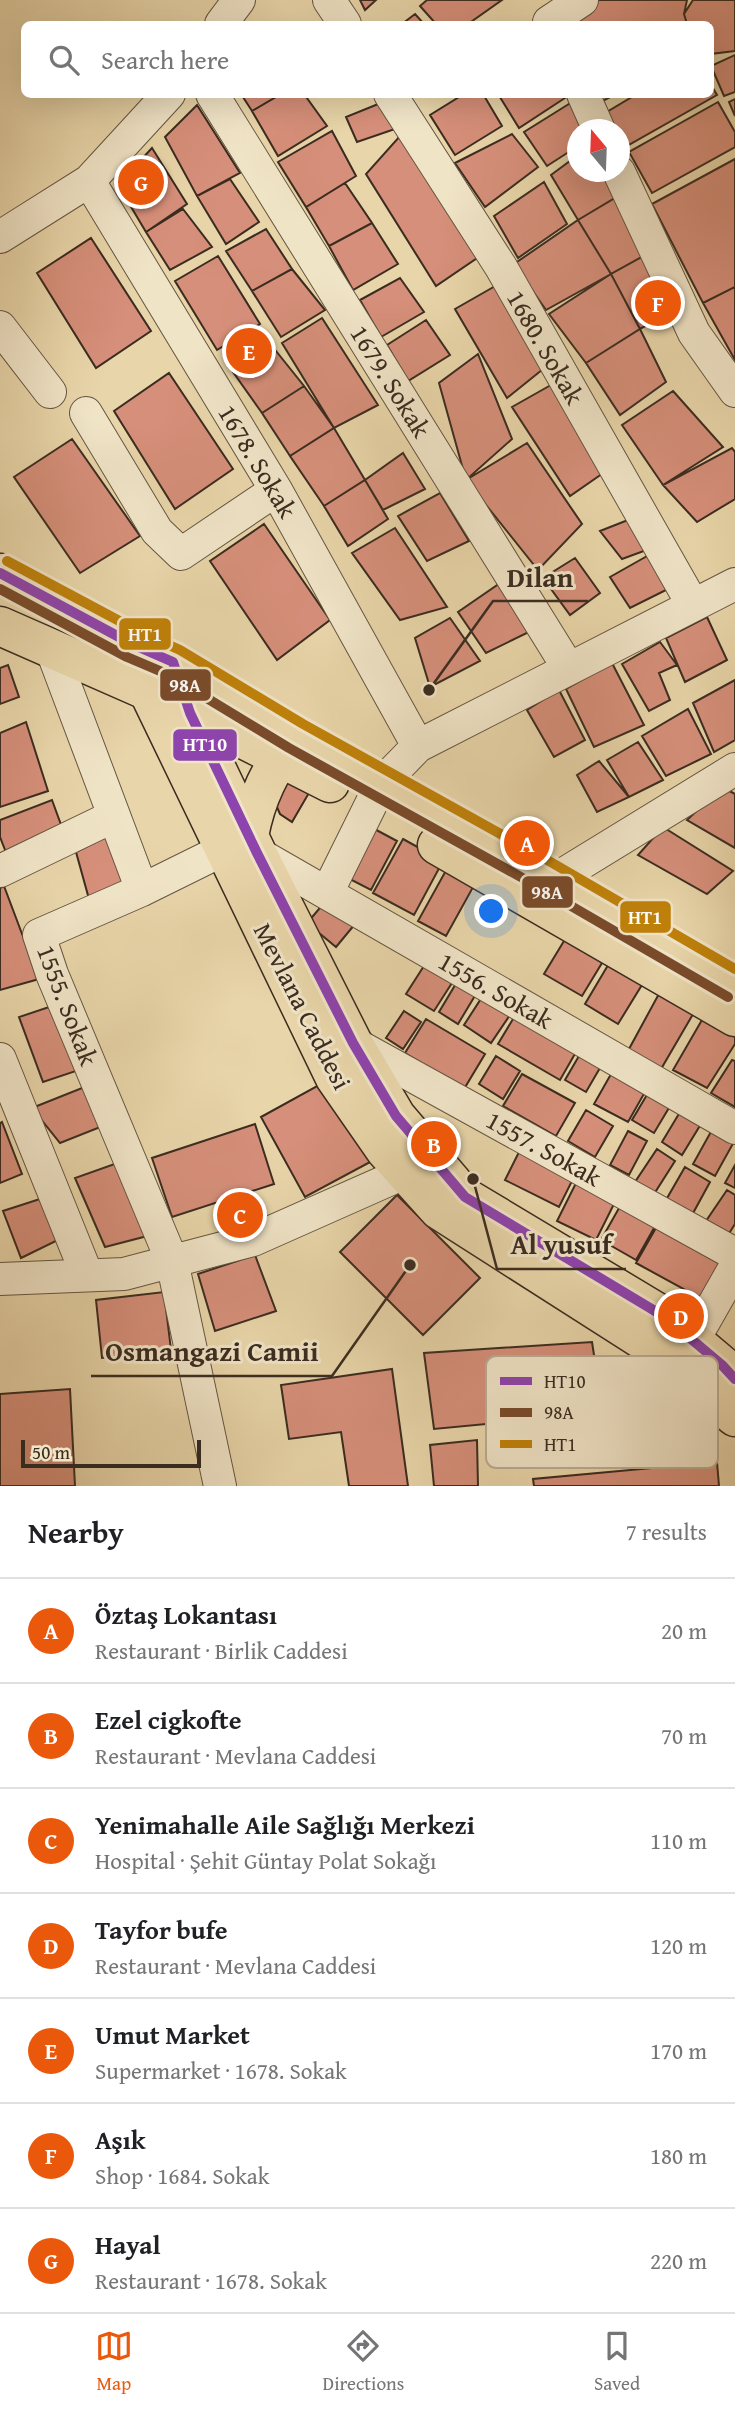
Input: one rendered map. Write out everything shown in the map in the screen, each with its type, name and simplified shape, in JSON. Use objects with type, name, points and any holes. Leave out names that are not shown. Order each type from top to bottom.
[{"type":"main road","points":[[0,573],[134,645],[173,662],[288,747],[376,795],[554,880],[735,985]]},
{"type":"main road","points":[[0,626],[148,691],[190,713],[288,747]]},
{"type":"main road","name":"Mevlana Caddesi","points":[[134,645],[148,691],[243,846],[396,1116],[439,1210],[641,1339],[662,1356]]},
{"type":"main road","name":"Mevlana Caddesi","points":[[173,662],[190,713],[335,1078],[385,1150],[418,1165],[665,1317],[713,1356]]},
{"type":"main road","points":[[243,846],[265,782],[288,747]]},
{"type":"main road","points":[[376,795],[735,1017]]},
{"type":"main road","name":"Mevlana Caddesi","points":[[718,1402],[735,1416]]},
{"type":"street","points":[[223,21],[239,0]]},
{"type":"street","points":[[329,0],[343,21]]},
{"type":"street","points":[[545,16],[582,0]]},
{"type":"street","points":[[0,237],[89,181],[165,98]]},
{"type":"street","name":"1679. Sokak","points":[[214,98],[569,669]]},
{"type":"street","name":"1680. Sokak","points":[[393,98],[501,267],[693,605]]},
{"type":"street","points":[[585,98],[594,119]]},
{"type":"street","name":"1678. Sokak","points":[[89,181],[276,490],[418,746]]},
{"type":"street","points":[[624,182],[694,333],[735,391]]},
{"type":"street","points":[[0,327],[50,392]]},
{"type":"street","points":[[86,413],[157,531],[181,554],[276,490]]},
{"type":"street","points":[[327,893],[376,795],[418,746],[735,584]]},
{"type":"street","points":[[51,648],[142,890]]},
{"type":"street","points":[[554,880],[730,777]]},
{"type":"street","points":[[0,871],[114,816]]},
{"type":"street","name":"1555. Sokak","points":[[172,1261],[52,974],[39,935],[243,846]]},
{"type":"street","name":"1556. Sokak","points":[[243,846],[735,1128]]},
{"type":"street","name":"1557. Sokak","points":[[353,1043],[735,1254]]},
{"type":"street","points":[[0,1059],[87,1275]]},
{"type":"street","points":[[0,1279],[124,1274],[254,1240],[418,1165]]},
{"type":"street","points":[[172,1261],[220,1486]]},
{"type":"street","points":[[693,1341],[735,1267]]},
{"type":"building","points":[[360,0],[376,0],[365,10]]},
{"type":"building","points":[[427,0],[502,0],[472,21],[433,21],[420,6]]},
{"type":"building","points":[[593,0],[687,0],[684,14],[686,21],[562,21]]},
{"type":"building","points":[[693,0],[735,0],[735,51],[714,54],[714,21],[686,21],[684,14]]},
{"type":"building","points":[[415,14],[421,21],[406,21]]},
{"type":"building","points":[[735,55],[735,92],[724,96],[714,73],[714,65]]},
{"type":"building","points":[[244,98],[274,98],[252,111]]},
{"type":"building","points":[[274,98],[307,98],[327,126],[278,156],[252,111]]},
{"type":"building","points":[[458,98],[485,98],[502,126],[455,155],[430,115]]},
{"type":"building","points":[[500,98],[565,98],[519,128]]},
{"type":"building","points":[[594,98],[608,98],[597,104]]},
{"type":"building","points":[[630,98],[712,98],[630,144],[630,119],[609,119],[605,113]]},
{"type":"building","points":[[735,99],[735,116],[729,102]]},
{"type":"building","points":[[383,102],[398,128],[357,142],[346,117]]},
{"type":"building","points":[[572,102],[583,119],[567,119],[567,153],[547,166],[524,132]]},
{"type":"building","points":[[718,102],[735,132],[735,147],[652,193],[630,151]]},
{"type":"building","points":[[197,105],[240,173],[197,196],[165,137]]},
{"type":"building","points":[[332,131],[356,176],[306,207],[278,162]]},
{"type":"building","points":[[512,134],[538,167],[485,207],[455,163]]},
{"type":"building","points":[[400,136],[489,250],[436,286],[366,174]]},
{"type":"building","points":[[152,148],[187,204],[146,232],[118,185]]},
{"type":"building","points":[[735,159],[735,287],[703,303],[652,204]]},
{"type":"building","points":[[567,163],[567,182],[611,182],[618,196],[578,220],[551,175]]},
{"type":"building","points":[[230,179],[259,222],[226,244],[197,196]]},
{"type":"building","points":[[544,182],[567,224],[518,258],[494,216]]},
{"type":"building","points":[[345,183],[372,223],[329,246],[306,207]]},
{"type":"building","points":[[618,196],[656,249],[611,274],[578,220]]},
{"type":"building","points":[[183,209],[212,247],[170,270],[146,232]]},
{"type":"building","points":[[578,220],[611,274],[546,310],[514,264]]},
{"type":"building","points":[[372,223],[398,264],[353,290],[329,246]]},
{"type":"building","points":[[266,229],[292,269],[252,291],[226,251]]},
{"type":"building","points":[[91,238],[151,331],[96,368],[37,273]]},
{"type":"building","points":[[656,249],[677,309],[640,329],[611,274]]},
{"type":"building","points":[[218,256],[260,324],[217,350],[175,281]]},
{"type":"building","points":[[292,269],[325,310],[281,337],[252,291]]},
{"type":"building","points":[[611,274],[640,329],[586,363],[549,314]]},
{"type":"building","points":[[400,278],[424,312],[381,337],[360,300]]},
{"type":"building","points":[[497,285],[548,365],[507,398],[455,309]]},
{"type":"building","points":[[735,287],[735,360],[703,303]]},
{"type":"building","points":[[322,318],[378,405],[334,428],[282,343]]},
{"type":"building","points":[[426,320],[450,355],[408,381],[387,345]]},
{"type":"building","points":[[640,329],[666,382],[620,415],[586,363]]},
{"type":"building","points":[[272,346],[304,386],[262,413],[233,372]]},
{"type":"building","points":[[478,354],[512,439],[466,480],[439,383]]},
{"type":"building","points":[[169,373],[233,469],[175,509],[114,411]]},
{"type":"building","points":[[558,381],[609,469],[570,496],[512,407]]},
{"type":"building","points":[[304,386],[334,428],[290,456],[262,413]]},
{"type":"building","points":[[673,391],[723,447],[663,485],[622,425]]},
{"type":"building","points":[[334,428],[365,480],[324,506],[290,456]]},
{"type":"building","points":[[72,439],[140,536],[80,573],[14,477]]},
{"type":"building","points":[[527,443],[582,524],[538,570],[466,480]]},
{"type":"building","points":[[732,448],[735,452],[735,499],[697,522],[663,485]]},
{"type":"building","points":[[403,453],[425,489],[383,510],[365,480]]},
{"type":"building","points":[[365,480],[388,519],[348,546],[324,506]]},
{"type":"building","points":[[440,493],[469,541],[427,561],[398,516]]},
{"type":"building","points":[[633,518],[652,548],[622,559],[600,531]]},
{"type":"building","points":[[264,524],[330,620],[277,660],[210,561]]},
{"type":"building","points":[[395,528],[447,607],[400,620],[352,553]]},
{"type":"building","points":[[656,551],[676,585],[630,608],[610,577]]},
{"type":"building","points":[[575,558],[600,593],[570,615],[543,578]]},
{"type":"building","points":[[506,579],[535,629],[486,653],[458,612]]},
{"type":"building","points":[[707,617],[727,660],[685,682],[666,638]]},
{"type":"building","points":[[450,618],[480,661],[430,687],[415,638]]},
{"type":"building","points":[[660,642],[677,665],[659,673],[670,700],[649,711],[622,664]]},
{"type":"building","points":[[612,663],[644,725],[594,747],[566,689]]},
{"type":"building","points":[[8,665],[19,697],[0,704],[0,668]]},
{"type":"building","points":[[735,680],[735,740],[714,752],[693,703]]},
{"type":"building","points":[[559,690],[585,740],[554,757],[527,710]]},
{"type":"building","points":[[688,709],[711,754],[666,776],[642,736]]},
{"type":"building","points":[[26,722],[48,791],[0,807],[0,733]]},
{"type":"building","points":[[638,742],[663,780],[629,797],[607,760]]},
{"type":"building","points":[[599,761],[629,797],[597,812],[577,775]]},
{"type":"building","points":[[288,772],[313,786],[292,822],[280,814],[273,798]]},
{"type":"building","points":[[722,787],[735,794],[735,848],[687,820]]},
{"type":"building","points":[[52,800],[64,833],[7,855],[0,837],[0,820]]},
{"type":"building","points":[[367,825],[397,841],[371,890],[340,874]]},
{"type":"building","points":[[663,827],[733,871],[707,894],[638,855]]},
{"type":"building","points":[[115,832],[133,876],[89,899],[76,852]]},
{"type":"building","points":[[403,839],[443,861],[414,915],[373,893]]},
{"type":"building","points":[[449,865],[477,880],[446,936],[418,921]]},
{"type":"building","points":[[4,886],[39,979],[0,990],[0,888]]},
{"type":"building","points":[[325,902],[360,918],[336,947],[307,923]]},
{"type":"building","points":[[570,931],[608,953],[582,996],[544,974]]},
{"type":"building","points":[[614,955],[648,975],[618,1024],[585,1004]]},
{"type":"building","points":[[429,958],[457,975],[434,1011],[406,994]]},
{"type":"building","points":[[460,977],[479,989],[458,1024],[439,1012]]},
{"type":"building","points":[[661,990],[696,1009],[661,1069],[629,1049]]},
{"type":"building","points":[[486,991],[514,1009],[491,1043],[464,1025]]},
{"type":"building","points":[[55,1005],[79,1070],[43,1082],[19,1017]]},
{"type":"building","points":[[519,1009],[580,1045],[560,1080],[498,1044]]},
{"type":"building","points":[[404,1011],[421,1022],[403,1049],[386,1038]]},
{"type":"building","points":[[706,1013],[735,1028],[735,1044],[707,1088],[673,1070]]},
{"type":"building","points":[[426,1019],[485,1054],[464,1089],[405,1053]]},
{"type":"building","points":[[583,1049],[604,1061],[586,1092],[565,1080]]},
{"type":"building","points":[[496,1056],[520,1071],[503,1099],[479,1084]]},
{"type":"building","points":[[732,1060],[735,1061],[735,1107],[711,1093]]},
{"type":"building","points":[[615,1067],[649,1085],[628,1122],[594,1104]]},
{"type":"building","points":[[522,1074],[575,1103],[556,1136],[503,1106]]},
{"type":"building","points":[[328,1080],[372,1161],[305,1197],[261,1117]]},
{"type":"building","points":[[92,1084],[108,1124],[60,1143],[32,1108]]},
{"type":"building","points":[[651,1088],[673,1101],[654,1133],[632,1120]]},
{"type":"building","points":[[683,1107],[704,1119],[682,1155],[662,1142]]},
{"type":"building","points":[[586,1110],[613,1126],[595,1157],[568,1141]]},
{"type":"building","points":[[2,1122],[22,1174],[0,1183],[0,1123]]},
{"type":"building","points":[[255,1124],[274,1184],[172,1217],[152,1158]]},
{"type":"building","points":[[713,1128],[735,1140],[715,1176],[693,1164]]},
{"type":"building","points":[[628,1131],[647,1141],[629,1175],[610,1165]]},
{"type":"building","points":[[521,1148],[575,1175],[559,1207],[505,1180]]},
{"type":"building","points":[[657,1149],[675,1161],[654,1194],[635,1182]]},
{"type":"building","points":[[123,1161],[155,1234],[105,1247],[75,1178]]},
{"type":"building","points":[[735,1165],[735,1188],[725,1183]]},
{"type":"building","points":[[685,1167],[710,1182],[692,1215],[666,1200]]},
{"type":"building","points":[[578,1179],[617,1198],[596,1240],[557,1221]]},
{"type":"building","points":[[727,1190],[735,1195],[735,1224],[728,1235],[706,1221]]},
{"type":"building","points":[[397,1195],[480,1278],[423,1335],[340,1252]]},
{"type":"building","points":[[46,1197],[60,1239],[21,1258],[3,1211]]},
{"type":"building","points":[[623,1201],[658,1221],[636,1260],[601,1240]]},
{"type":"building","points":[[661,1219],[733,1259],[709,1303],[636,1263]]},
{"type":"building","points":[[255,1255],[276,1311],[215,1331],[198,1274]]},
{"type":"building","points":[[164,1292],[171,1350],[102,1358],[96,1300]]},
{"type":"building","points":[[592,1342],[594,1356],[486,1356],[486,1424],[434,1429],[424,1353]]},
{"type":"building","points":[[392,1369],[408,1486],[349,1486],[341,1432],[289,1439],[281,1385]]},
{"type":"building","points":[[70,1389],[75,1486],[0,1486],[0,1394]]},
{"type":"building","points":[[477,1440],[478,1486],[434,1486],[430,1445]]},
{"type":"building","points":[[652,1468],[718,1468],[719,1486],[534,1486],[533,1479]]},
{"type":"transit line","name":"HT1","points":[[7,561],[140,632],[180,650],[303,724],[542,857],[735,969]]},
{"type":"transit line","name":"HT10","points":[[0,573],[134,645],[173,662],[190,713],[353,1043],[396,1116],[465,1197],[665,1317],[711,1356]]},
{"type":"transit line","name":"98A","points":[[0,589],[127,657],[167,674],[289,748],[528,881],[728,997]]},
{"type":"transit line","name":"HT10","points":[[718,1362],[735,1379]]},
{"type":"place","name":"Hayal","points":[[141,182]]},
{"type":"place","name":"Aşık","points":[[658,303]]},
{"type":"place","name":"Umut Market","points":[[249,351]]},
{"type":"place","name":"Dilan","points":[[429,690]]},
{"type":"place","name":"Öztaş Lokantası","points":[[527,843]]},
{"type":"place","name":"Ezel cigkofte","points":[[434,1144]]},
{"type":"place","name":"Al yusuf","points":[[473,1179]]},
{"type":"place","name":"Yenimahalle Aile Sağlığı Merkezi","points":[[240,1215]]},
{"type":"place","name":"Osmangazi Camii","points":[[410,1265]]},
{"type":"place","name":"Tayfor bufe","points":[[681,1316]]}]
